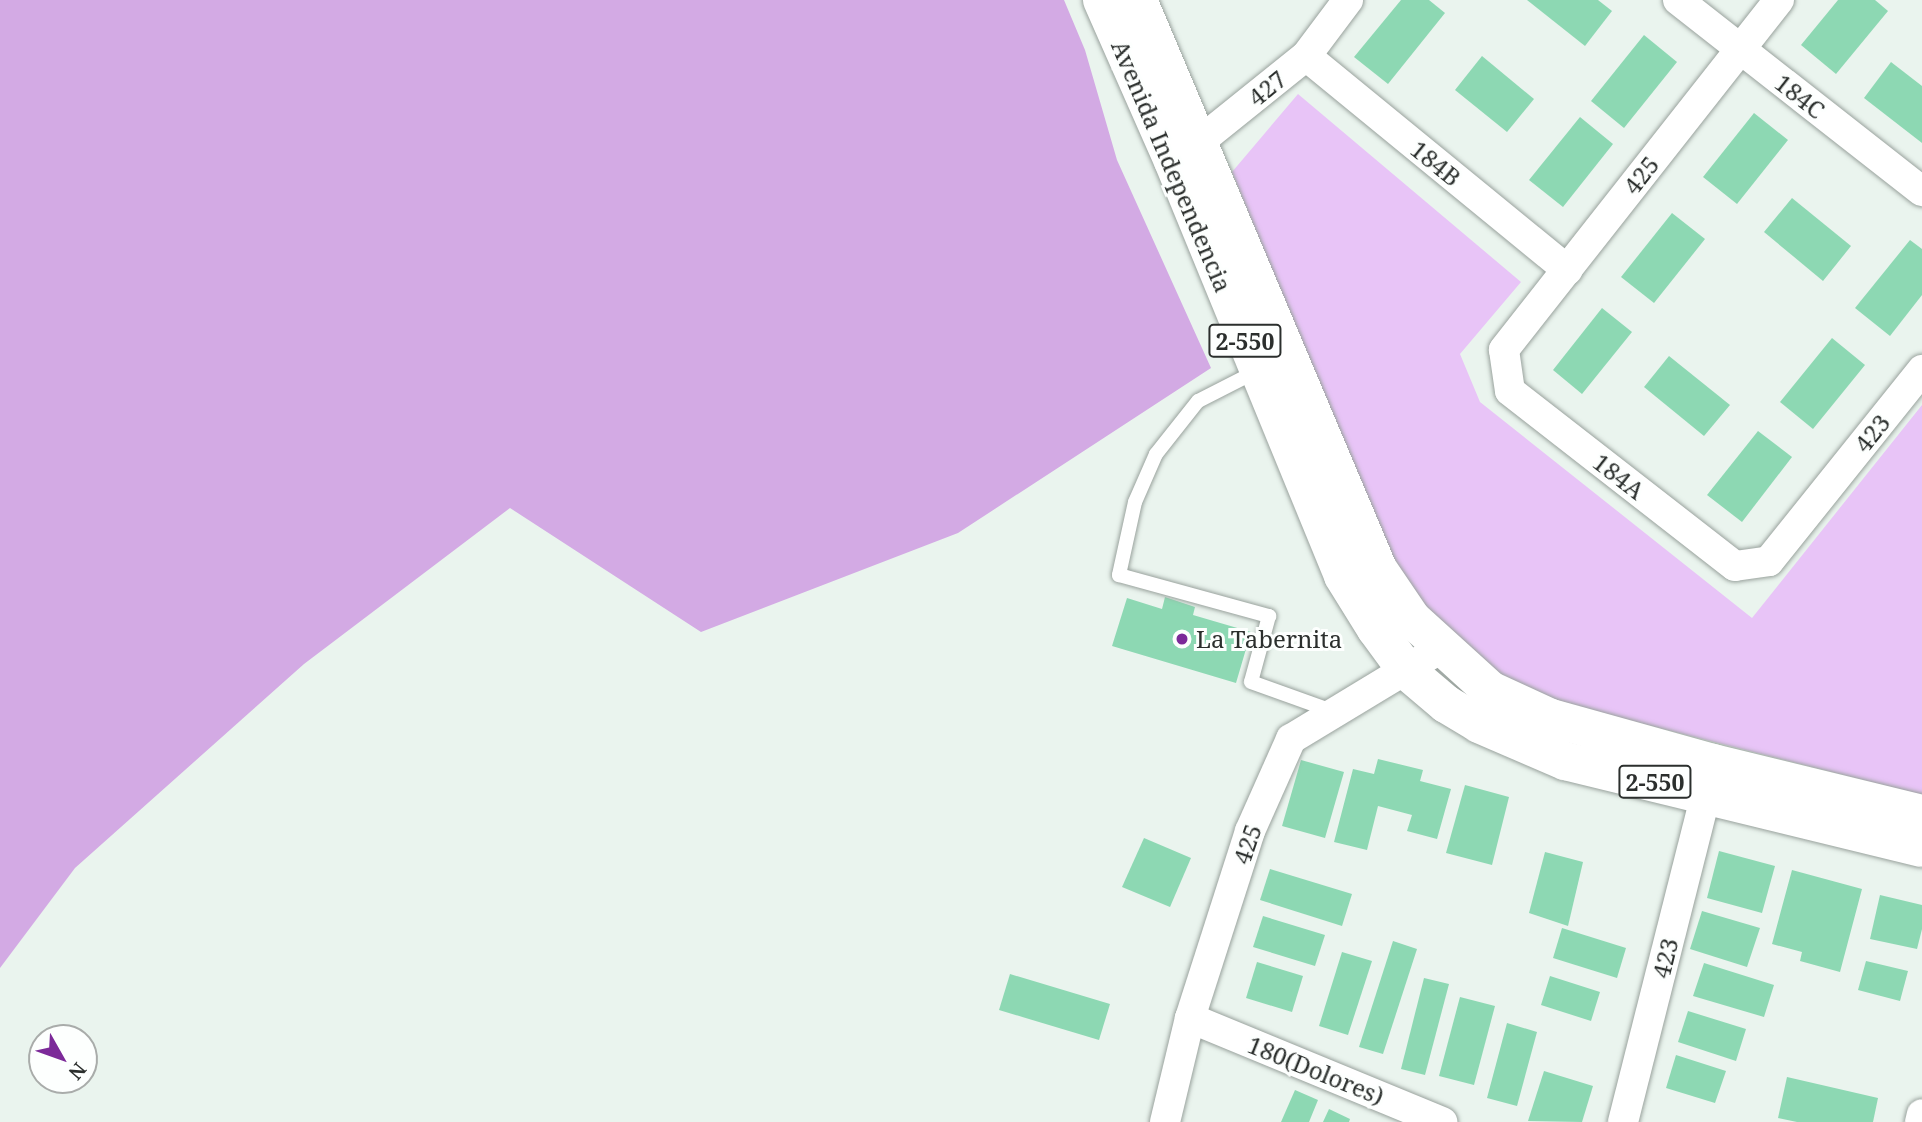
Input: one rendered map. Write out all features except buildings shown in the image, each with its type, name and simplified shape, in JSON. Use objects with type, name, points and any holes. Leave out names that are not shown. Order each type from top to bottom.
[{"type":"main road","name":"Avenida Independencia","points":[[1102,0],[1185,153],[1378,569],[1412,619],[1441,648]]},
{"type":"main road","name":"Avenida Independencia","points":[[1138,0],[1257,371],[1343,576],[1407,671]]},
{"type":"main road","name":"2-550","points":[[1441,648],[1490,690],[1551,718],[1713,763],[1922,814]]},
{"type":"main road","name":"2-550","points":[[1407,671],[1446,704],[1522,745],[1565,761],[1922,848]]},
{"type":"street","name":"427","points":[[1185,153],[1306,56],[1348,0]]},
{"type":"street","name":"184C","points":[[1678,0],[1922,191]]},
{"type":"street","name":"425","points":[[1504,350],[1779,0]]},
{"type":"street","name":"184B","points":[[1306,56],[1567,270]]},
{"type":"street","name":"184A","points":[[1504,350],[1510,391],[1735,566],[1769,561]]},
{"type":"street","name":"423","points":[[1769,561],[1922,370]]},
{"type":"street","name":"425","points":[[1166,1122],[1191,1018],[1250,831],[1291,739],[1441,648]]},
{"type":"street","name":"423","points":[[1623,1122],[1706,794]]},
{"type":"street","name":"180(Dolores)","points":[[1191,1018],[1442,1122]]},
{"type":"street","points":[[1920,1122],[1922,1114]]},
{"type":"lane","points":[[1257,371],[1198,401],[1156,454],[1135,502],[1119,575],[1269,616],[1251,682],[1337,713]]},
{"type":"shaded area","points":[[0,0],[1064,0],[1085,50],[1117,160],[1211,368],[958,533],[701,632],[510,508],[304,664],[75,868],[0,968]]},
{"type":"shaded area","points":[[1298,94],[1521,282],[1460,354],[1480,402],[1752,618],[1922,405],[1922,795],[1542,698],[1471,659],[1395,572],[1232,172]]},
{"type":"place","name":"La Tabernita","points":[[1182,639]]}]
